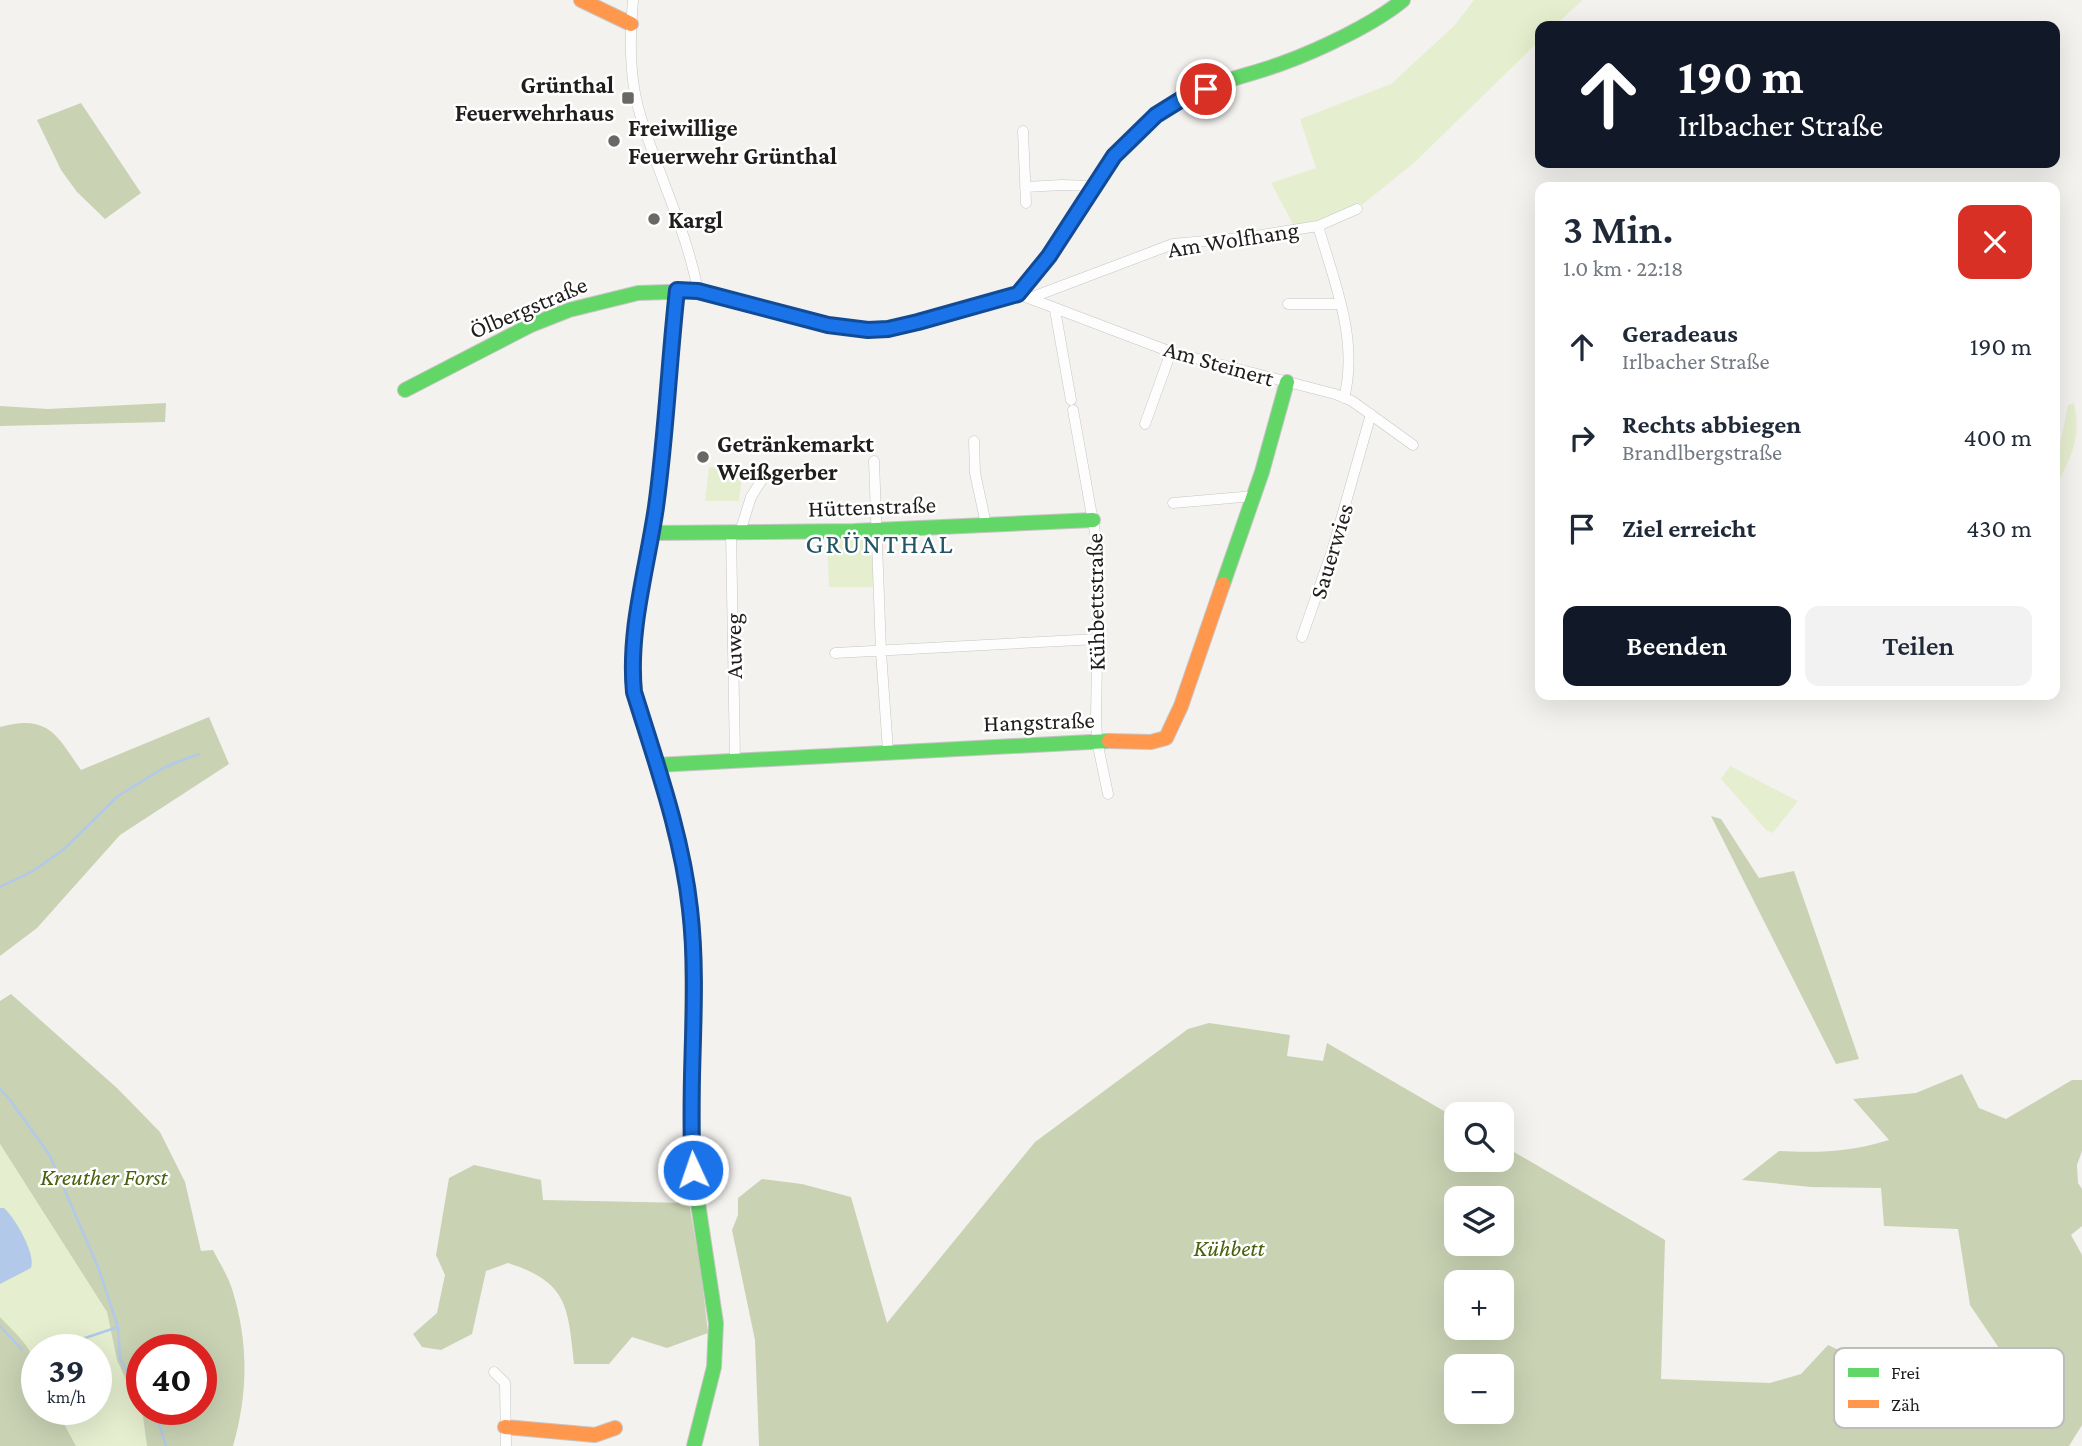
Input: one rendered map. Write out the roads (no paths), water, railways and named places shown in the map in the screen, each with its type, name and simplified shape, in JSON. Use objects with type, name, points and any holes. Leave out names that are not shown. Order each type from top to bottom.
[{"type":"street","points":[[581,0],[631,24]]},
{"type":"street","points":[[633,0],[630,52],[638,105],[692,258],[698,291]]},
{"type":"street","points":[[1024,296],[1114,156],[1156,115],[1175,103],[1226,81],[1284,63],[1391,10],[1403,0]]},
{"type":"street","points":[[1023,131],[1026,203]]},
{"type":"street","points":[[1025,187],[1094,186]]},
{"type":"street","name":"Am Wolfhang","points":[[1024,296],[1173,244],[1248,237],[1318,226],[1357,209]]},
{"type":"street","points":[[1318,226],[1333,271],[1349,357],[1348,383],[1344,398]]},
{"type":"street","points":[[677,290],[664,452],[634,631],[632,671],[634,692],[657,765],[687,882],[693,965],[692,1159],[716,1323],[714,1367],[694,1446]]},
{"type":"street","name":"Ölbergstraße","points":[[405,390],[531,325],[569,310],[638,292],[698,291],[828,325],[868,330],[898,327],[1024,296]]},
{"type":"street","name":"Am Steinert","points":[[1024,296],[1171,352],[1344,398],[1371,414],[1413,446]]},
{"type":"street","points":[[1288,304],[1340,304]]},
{"type":"street","name":"Kühbettstraße","points":[[1055,310],[1099,555],[1097,741],[1108,794]]},
{"type":"street","points":[[1145,424],[1171,352]]},
{"type":"street","name":"Hangstraße","points":[[657,765],[1097,741],[1151,742],[1166,738],[1181,706],[1254,496],[1287,382]]},
{"type":"street","name":"Sauerwies","points":[[1303,638],[1332,551],[1371,414]]},
{"type":"street","points":[[974,441],[975,473],[986,524]]},
{"type":"street","points":[[874,461],[881,652],[888,751]]},
{"type":"street","name":"Auweg","points":[[735,760],[736,532],[751,497],[764,478]]},
{"type":"street","points":[[1174,503],[1254,496]]},
{"type":"street","name":"Hüttenstraße","points":[[652,533],[876,530],[1093,520]]},
{"type":"street","points":[[835,653],[1098,639]]},
{"type":"street","points":[[494,1372],[505,1383],[506,1446]]},
{"type":"street","points":[[505,1427],[595,1436],[615,1428]]},
{"type":"water","points":[[0,1208],[4,1208],[19,1228],[32,1262],[31,1268],[0,1284]]},
{"type":"waterway","points":[[0,887],[33,871],[63,850],[118,796],[165,767],[199,754]]},
{"type":"waterway","points":[[0,1089],[49,1154],[98,1267],[118,1327]]},
{"type":"waterway","points":[[0,1326],[21,1349]]},
{"type":"waterway","points":[[97,1334],[118,1327],[120,1358],[126,1370]]},
{"type":"waterway","points":[[159,1425],[166,1446]]},
{"type":"place","name":"Grünthal Feuerwehrhaus","points":[[628,98]]},
{"type":"place","name":"Freiwillige Feuerwehr Grünthal","points":[[614,141]]},
{"type":"place","name":"Kargl","points":[[654,219]]},
{"type":"place","name":"Getränkemarkt Weißgerber","points":[[703,457]]},
{"type":"district","name":"GRÜNTHAL","points":[[880,543]]},
{"type":"park label","name":"Kreuther Forst","points":[[104,1176]]},
{"type":"park label","name":"Kühbett","points":[[1229,1247]]}]
